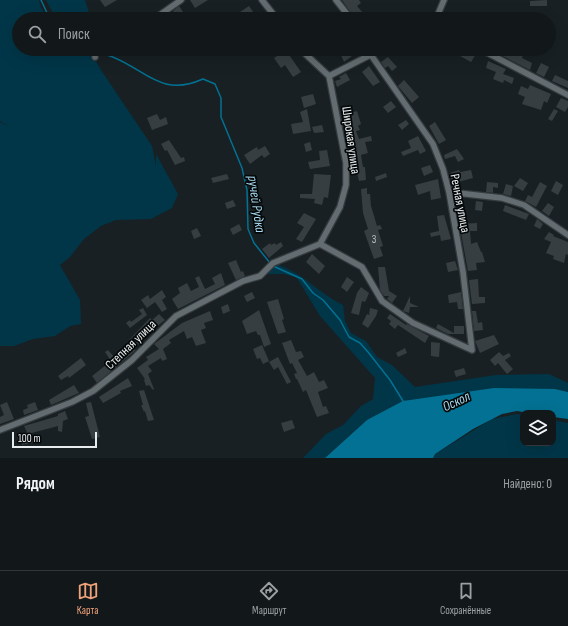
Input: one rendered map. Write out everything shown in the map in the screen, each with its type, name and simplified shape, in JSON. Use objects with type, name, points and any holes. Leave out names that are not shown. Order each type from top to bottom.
[{"type":"street","points":[[164,12],[181,0]]},
{"type":"street","points":[[262,0],[271,12]]},
{"type":"street","points":[[336,0],[346,12]]},
{"type":"street","points":[[439,12],[444,0]]},
{"type":"street","points":[[308,56],[329,76],[369,56]]},
{"type":"street","name":"Речная улица","points":[[320,244],[362,267],[382,301],[413,323],[472,350],[463,272],[449,192],[443,169],[433,144],[372,56]]},
{"type":"street","points":[[493,56],[568,95]]},
{"type":"street","name":"Широкая улица","points":[[320,244],[340,208],[346,185],[346,163],[329,76]]},
{"type":"street","points":[[449,192],[502,198],[524,205],[568,235]]},
{"type":"street","name":"Степная улица","points":[[0,430],[72,402],[93,391],[132,360],[176,316],[243,281],[255,279],[271,264],[320,244]]},
{"type":"shaded area","points":[[0,0],[39,0],[44,12],[12,12],[12,56],[93,56],[152,146],[156,166],[156,154],[178,194],[172,208],[151,219],[116,220],[101,226],[84,239],[70,257],[60,265],[80,300],[81,324],[70,326],[55,336],[33,339],[14,346],[0,346],[0,122],[9,127],[0,121]]},
{"type":"shaded area","points":[[46,0],[85,0],[89,12],[52,12]]},
{"type":"shaded area","points":[[276,264],[295,273],[343,305],[345,321],[351,333],[366,341],[377,357],[392,365],[415,387],[496,375],[549,374],[568,383],[568,392],[555,389],[367,420],[325,458],[303,458],[326,434],[343,425],[361,406],[373,399],[375,378],[320,316],[297,278],[284,274],[267,274]]},
{"type":"shaded area","points":[[520,414],[520,446],[556,446],[556,421],[568,423],[568,458],[433,458],[435,454],[492,419]]},
{"type":"water","name":"Оскол","points":[[494,388],[555,389],[568,392],[568,419],[556,417],[556,410],[520,410],[520,412],[502,414],[473,429],[435,454],[433,458],[325,458],[367,420],[403,401]]},
{"type":"building","points":[[100,0],[117,0],[105,7]]},
{"type":"building","points":[[190,0],[208,0],[195,8]]},
{"type":"building","points":[[342,0],[359,0],[361,3],[357,6],[362,12],[350,12]]},
{"type":"building","points":[[547,0],[547,6],[530,6],[530,1]]},
{"type":"building","points":[[179,6],[183,12],[174,12]]},
{"type":"building","points":[[249,6],[253,12],[240,12]]},
{"type":"building","points":[[277,56],[290,56],[301,72],[293,77],[285,65],[281,68],[274,58]]},
{"type":"building","points":[[341,56],[352,56],[344,62]]},
{"type":"building","points":[[460,56],[475,56],[471,62]]},
{"type":"building","points":[[503,56],[523,56],[522,58],[532,63],[530,70]]},
{"type":"building","points":[[388,57],[397,67],[392,71],[388,66],[385,68],[381,62]]},
{"type":"building","points":[[488,61],[506,69],[503,74],[514,78],[512,84],[504,80],[503,83],[493,79],[496,72],[486,68]]},
{"type":"building","points":[[541,63],[549,67],[544,77],[536,73]]},
{"type":"building","points":[[369,66],[380,82],[373,86],[362,72]]},
{"type":"building","points":[[346,73],[350,80],[337,87],[335,81],[341,79],[339,77]]},
{"type":"building","points":[[555,75],[568,81],[568,88],[552,81]]},
{"type":"building","points":[[404,80],[419,97],[412,103],[398,86]]},
{"type":"building","points":[[530,85],[551,94],[547,103],[544,101],[541,110],[522,104],[525,97],[518,94],[521,86],[528,89]]},
{"type":"building","points":[[313,94],[316,104],[304,108],[301,97]]},
{"type":"building","points":[[561,98],[568,101],[568,107],[565,112],[556,107]]},
{"type":"building","points":[[391,101],[396,107],[388,113],[383,107]]},
{"type":"building","points":[[307,109],[311,131],[293,134],[291,124],[303,122],[300,112]]},
{"type":"building","points":[[554,109],[558,111],[552,121],[548,119]]},
{"type":"building","points":[[357,111],[361,124],[358,126],[360,130],[356,131],[359,139],[371,136],[372,141],[365,142],[368,153],[361,155],[363,167],[365,167],[366,180],[359,181],[354,160],[356,159],[350,137],[353,136],[347,114]]},
{"type":"building","points":[[157,114],[160,120],[166,117],[168,124],[152,130],[147,118]]},
{"type":"building","points":[[406,120],[409,124],[402,130],[398,125]]},
{"type":"building","points":[[435,122],[446,140],[439,144],[429,126]]},
{"type":"building","points":[[322,125],[324,132],[314,133],[312,127]]},
{"type":"building","points":[[418,136],[426,151],[420,154],[418,150],[403,156],[401,152],[411,148],[408,141]]},
{"type":"building","points":[[169,140],[181,158],[184,157],[185,161],[175,165],[167,150],[165,151],[161,144]]},
{"type":"building","points":[[310,142],[312,150],[306,152],[304,144]]},
{"type":"building","points":[[265,146],[270,154],[264,158],[262,155],[250,164],[244,155],[257,147],[258,150]]},
{"type":"building","points":[[457,149],[464,159],[458,162],[455,156],[445,159],[444,155]]},
{"type":"building","points":[[327,150],[330,166],[310,169],[308,162],[320,160],[319,151]]},
{"type":"building","points":[[430,165],[433,172],[424,176],[421,168]]},
{"type":"building","points":[[459,170],[460,172],[471,170],[473,178],[458,182],[460,187],[453,188],[450,173]]},
{"type":"building","points":[[386,173],[387,177],[376,181],[375,177]]},
{"type":"building","points":[[227,174],[229,179],[213,183],[211,178]]},
{"type":"building","points":[[314,174],[331,175],[328,198],[324,197],[322,205],[314,203],[315,199],[300,198],[300,194],[312,194]]},
{"type":"building","points":[[520,178],[528,183],[523,191],[514,186]]},
{"type":"building","points":[[438,179],[441,198],[431,200],[430,191],[418,195],[415,185]]},
{"type":"building","points":[[556,181],[563,185],[558,195],[551,191]]},
{"type":"building","points":[[487,182],[498,183],[498,188],[493,187],[493,193],[486,192]]},
{"type":"building","points":[[540,182],[547,186],[536,207],[525,201],[528,195],[532,197]]},
{"type":"building","points":[[506,184],[513,186],[511,196],[503,194]]},
{"type":"building","points":[[367,188],[367,194],[370,194],[371,206],[377,226],[380,225],[382,229],[378,230],[383,246],[380,247],[383,256],[374,259],[364,231],[368,229],[363,213],[361,189]]},
{"type":"building","points":[[233,200],[236,206],[227,209],[225,203]]},
{"type":"building","points":[[476,201],[483,202],[482,211],[475,210]]},
{"type":"building","points":[[548,203],[554,207],[549,216],[542,211]]},
{"type":"building","points":[[505,205],[529,214],[526,220],[503,211]]},
{"type":"building","points":[[304,213],[316,219],[302,242],[296,239],[304,227],[297,223]]},
{"type":"building","points":[[444,215],[451,239],[441,241],[440,235],[431,237],[430,233],[439,231],[437,216]]},
{"type":"building","points":[[537,219],[543,224],[540,229],[534,226]]},
{"type":"building","points":[[477,223],[477,231],[470,231],[471,244],[477,242],[485,262],[476,263],[477,270],[468,271],[461,233],[461,224]]},
{"type":"building","points":[[239,224],[242,230],[233,235],[230,229]]},
{"type":"building","points":[[197,228],[201,236],[194,239],[191,231]]},
{"type":"building","points":[[549,232],[554,235],[553,236],[568,242],[568,255],[566,254],[564,263],[553,259],[554,256],[546,253],[551,242],[544,239]]},
{"type":"building","points":[[281,242],[283,246],[269,258],[262,249],[270,243],[271,245],[275,243],[276,245]]},
{"type":"building","points":[[312,254],[325,266],[319,274],[306,262]]},
{"type":"building","points":[[236,260],[241,272],[243,271],[245,276],[236,280],[228,263]]},
{"type":"building","points":[[455,261],[458,270],[448,272],[446,263]]},
{"type":"building","points":[[378,267],[385,267],[389,291],[397,296],[392,303],[387,299],[389,296],[384,296],[380,290]]},
{"type":"building","points":[[221,273],[225,285],[178,309],[172,299],[180,293],[178,288],[187,283],[191,291],[199,287],[195,278],[199,276],[205,289],[215,284],[212,278]]},
{"type":"building","points":[[347,277],[354,282],[347,292],[341,287]]},
{"type":"building","points":[[478,279],[479,297],[485,297],[485,303],[472,304],[469,280]]},
{"type":"building","points":[[361,287],[369,293],[365,302],[362,301],[359,315],[351,313],[357,293]]},
{"type":"building","points":[[162,290],[166,297],[162,300],[167,309],[162,312],[155,302],[147,308],[141,300],[148,295],[150,299]]},
{"type":"building","points":[[252,292],[255,298],[247,302],[244,296]]},
{"type":"building","points":[[461,292],[463,309],[458,309],[457,302],[449,303],[448,295]]},
{"type":"building","points":[[410,296],[410,303],[419,307],[410,307],[409,313],[403,311]]},
{"type":"building","points":[[278,299],[286,332],[278,334],[267,302]]},
{"type":"building","points":[[228,304],[230,311],[223,314],[221,307]]},
{"type":"building","points":[[143,308],[147,315],[130,328],[126,323],[130,320],[131,322],[142,314],[139,310]]},
{"type":"building","points":[[370,308],[378,310],[368,328],[362,324],[367,314],[369,315]]},
{"type":"building","points":[[259,310],[271,344],[264,347],[260,335],[258,335],[256,331],[247,334],[242,321]]},
{"type":"building","points":[[210,311],[213,320],[204,323],[206,328],[201,330],[206,343],[196,346],[192,337],[187,339],[184,331],[169,340],[171,343],[163,349],[167,359],[162,361],[161,358],[148,366],[152,371],[148,374],[154,389],[153,390],[149,385],[146,386],[145,379],[137,368],[148,360],[146,357],[159,349],[154,344],[182,323]]},
{"type":"building","points":[[472,311],[476,311],[478,323],[482,322],[483,330],[474,331]]},
{"type":"building","points":[[159,314],[165,320],[150,332],[147,328],[139,335],[144,339],[134,349],[136,350],[97,383],[92,376],[111,361],[105,352],[108,350],[115,358],[128,348],[125,346],[130,341],[129,340],[150,318],[152,320]]},
{"type":"building","points":[[390,314],[406,325],[407,324],[429,336],[425,343],[398,325],[395,329],[389,324],[391,321],[387,318]]},
{"type":"building","points":[[438,324],[454,333],[454,326],[464,326],[464,334],[448,334],[436,328]]},
{"type":"building","points":[[494,335],[499,344],[480,353],[475,341]]},
{"type":"building","points":[[291,340],[296,352],[301,351],[304,357],[298,360],[307,376],[314,372],[319,382],[324,380],[328,388],[318,392],[323,407],[326,406],[329,413],[317,417],[306,390],[303,392],[296,379],[294,374],[297,373],[292,363],[290,364],[282,343]]},
{"type":"building","points":[[431,342],[440,343],[439,357],[431,356]]},
{"type":"building","points":[[262,345],[269,361],[263,364],[260,358],[257,359],[253,349]]},
{"type":"building","points":[[405,348],[407,353],[398,357],[396,353]]},
{"type":"building","points":[[499,352],[503,356],[509,353],[511,356],[505,360],[513,369],[507,374],[498,363],[495,366],[490,360]]},
{"type":"building","points":[[278,357],[291,382],[287,384],[278,367],[274,370],[269,362]]},
{"type":"building","points":[[81,358],[86,365],[69,378],[68,376],[61,380],[58,376]]},
{"type":"building","points":[[464,368],[466,374],[456,377],[454,371]]},
{"type":"building","points":[[128,378],[132,386],[120,391],[121,393],[103,403],[99,397]]},
{"type":"building","points":[[74,385],[79,393],[51,405],[49,400]]},
{"type":"building","points":[[144,390],[154,420],[148,421],[145,411],[144,412],[141,405],[143,405],[139,391]]},
{"type":"building","points":[[7,402],[14,419],[0,424],[0,417],[4,415],[0,405]]},
{"type":"building","points":[[35,402],[38,410],[24,415],[23,410],[28,408],[27,405]]},
{"type":"building","points":[[91,402],[100,437],[92,439],[85,417],[89,416],[86,403]]},
{"type":"building","points":[[65,411],[68,419],[63,421],[62,432],[58,431],[58,426],[28,434],[24,426],[58,416],[58,414]]},
{"type":"building","points":[[292,420],[295,428],[284,432],[281,423]]},
{"type":"building","points":[[19,436],[33,438],[35,442],[22,445]]},
{"type":"waterway","name":"ручей Рудка","points":[[41,0],[47,12]]},
{"type":"waterway","name":"ручей Рудка","points":[[110,56],[147,76],[166,84],[189,84],[203,79],[215,84],[221,98],[221,117],[242,168],[247,190],[248,229],[254,243],[270,263]]},
{"type":"waterway","name":"ручей Рудка","points":[[273,266],[302,279],[313,293],[323,300],[340,320],[349,337],[360,343],[368,352],[390,380],[403,401]]}]
